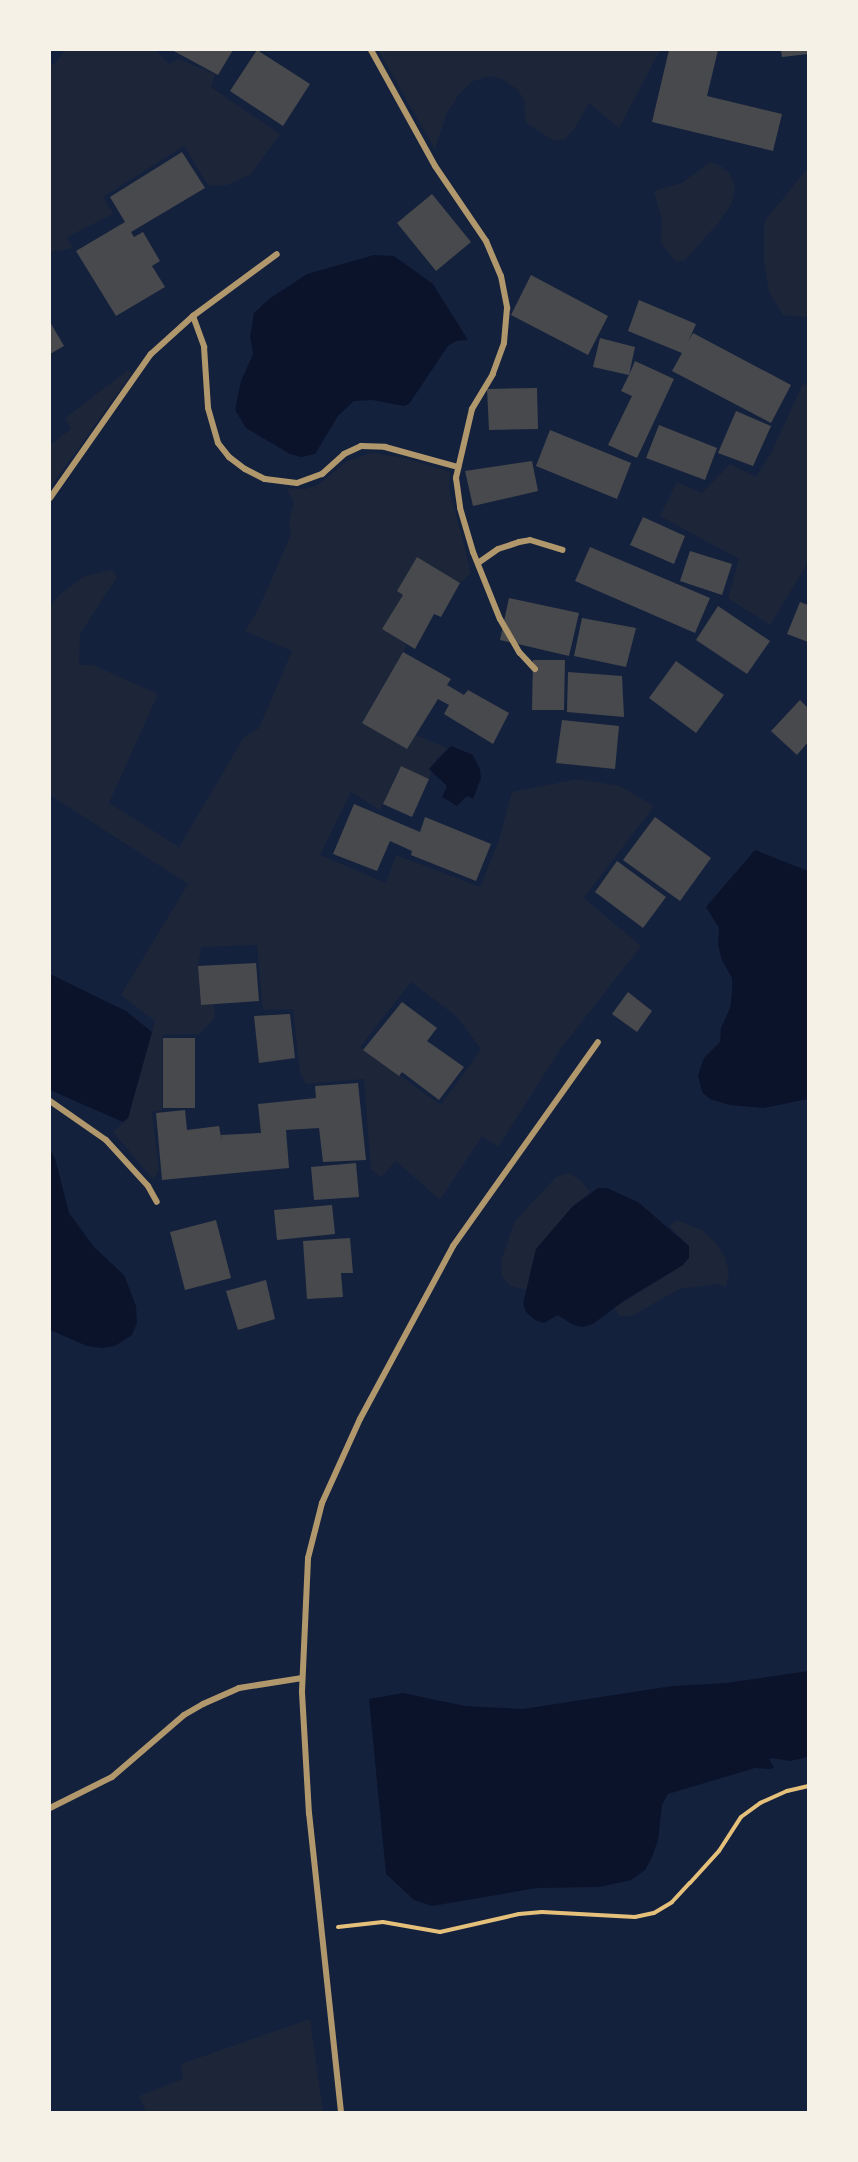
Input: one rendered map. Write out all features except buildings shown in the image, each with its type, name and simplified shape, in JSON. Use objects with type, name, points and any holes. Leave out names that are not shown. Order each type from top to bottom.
[{"type":"street","points":[[370,50],[435,166],[486,240],[503,287],[507,308],[504,343],[493,374],[472,409],[456,478],[460,508],[478,563],[506,633],[535,669]]},
{"type":"street","points":[[50,498],[151,354],[193,316],[277,254]]},
{"type":"street","points":[[193,316],[204,347],[208,408],[218,443],[229,457],[245,469],[265,479],[297,483],[322,474],[344,454],[361,446],[385,447],[458,467]]},
{"type":"street","points":[[478,563],[498,549],[530,540],[562,550]]},
{"type":"street","points":[[341,2112],[309,1814],[303,1678],[308,1558],[322,1503],[360,1419],[453,1246],[598,1042]]},
{"type":"street","points":[[50,1101],[106,1140],[148,1186],[157,1202]]},
{"type":"street","points":[[50,1808],[111,1777],[183,1715],[203,1704],[239,1688],[303,1678]]},
{"type":"path","points":[[322,1931],[363,1923],[383,1922],[441,1932],[519,1914],[542,1912],[635,1917],[654,1912],[672,1902],[690,1883],[719,1851],[741,1817],[760,1803],[787,1791],[808,1786]]},
{"type":"shaded area","points":[[65,50],[155,50],[169,64],[178,59],[215,74],[211,87],[280,134],[251,174],[227,185],[208,185],[184,146],[103,197],[113,214],[67,237],[73,248],[50,252],[50,66]]},
{"type":"shaded area","points":[[378,50],[660,50],[619,128],[589,103],[575,128],[565,139],[554,141],[526,123],[524,100],[518,90],[502,79],[490,76],[473,81],[459,94],[446,115],[435,149]]},
{"type":"shaded area","points":[[710,162],[721,166],[730,174],[735,188],[731,205],[685,260],[676,262],[661,243],[662,220],[654,191],[682,183]]},
{"type":"shaded area","points":[[808,168],[808,317],[783,315],[769,292],[764,262],[764,227],[766,219]]},
{"type":"shaded area","points":[[374,255],[394,256],[433,284],[468,340],[456,341],[448,346],[409,404],[404,406],[372,400],[354,401],[338,416],[315,454],[301,457],[290,454],[246,428],[235,410],[241,381],[253,354],[250,337],[254,313],[269,299],[307,274]]},
{"type":"shaded area","points":[[128,370],[132,373],[50,488],[50,445],[71,429],[65,418]]},
{"type":"shaded area","points":[[803,384],[808,386],[808,563],[770,625],[728,598],[739,559],[660,516],[677,482],[702,493],[730,464],[756,477],[771,453]]},
{"type":"shaded area","points":[[371,453],[400,457],[450,472],[449,488],[471,573],[460,583],[417,557],[397,591],[403,595],[383,629],[407,645],[362,722],[406,749],[416,735],[447,748],[432,764],[429,779],[400,766],[380,810],[351,792],[320,855],[386,883],[396,855],[480,887],[499,840],[512,792],[578,779],[620,786],[654,806],[584,898],[641,946],[559,1051],[498,1147],[482,1136],[440,1200],[396,1161],[381,1177],[371,1169],[364,1079],[306,1084],[300,1072],[293,1009],[263,1010],[257,945],[201,947],[198,966],[201,1005],[214,1004],[215,1018],[199,1034],[162,1035],[162,1110],[152,1112],[159,1171],[153,1179],[113,1132],[128,1118],[155,1021],[121,995],[188,884],[50,795],[50,607],[58,596],[85,576],[112,570],[117,577],[80,634],[79,665],[93,665],[158,694],[109,803],[179,847],[244,737],[259,728],[292,651],[245,631],[258,610],[291,535],[289,521],[294,503],[287,488],[305,489],[318,485],[347,461]],"holes":[[[411,982],[457,1017],[481,1049],[441,1105],[360,1047]]]},
{"type":"shaded area","points":[[451,746],[473,755],[480,769],[481,778],[473,799],[467,796],[457,806],[442,797],[447,786],[429,769]]},
{"type":"shaded area","points":[[755,850],[808,871],[808,1099],[764,1108],[729,1105],[710,1099],[702,1092],[698,1075],[704,1058],[720,1042],[721,1028],[730,1008],[732,992],[732,978],[722,960],[718,945],[719,928],[706,907]]},
{"type":"shaded area","points":[[50,974],[126,1011],[152,1032],[128,1118],[123,1122],[50,1090]]},
{"type":"shaded area","points":[[50,1150],[55,1158],[69,1213],[94,1247],[124,1275],[136,1306],[137,1323],[132,1335],[115,1346],[102,1348],[87,1346],[50,1330]]},
{"type":"shaded area","points":[[569,1173],[581,1181],[590,1192],[572,1207],[532,1262],[528,1290],[510,1286],[502,1276],[501,1261],[515,1221],[556,1177]]},
{"type":"shaded area","points":[[598,1188],[607,1188],[638,1202],[689,1246],[689,1258],[683,1265],[625,1300],[593,1324],[583,1327],[573,1325],[558,1315],[544,1323],[535,1320],[526,1312],[523,1304],[536,1249],[572,1207]]},
{"type":"shaded area","points":[[677,1220],[702,1230],[715,1242],[725,1258],[729,1273],[726,1287],[718,1284],[679,1289],[632,1316],[620,1316],[614,1308],[683,1265],[689,1246],[669,1226]]},
{"type":"shaded area","points":[[808,1671],[808,1757],[790,1761],[772,1758],[769,1759],[774,1767],[771,1769],[755,1768],[668,1794],[662,1805],[658,1840],[652,1857],[645,1870],[631,1880],[600,1887],[537,1888],[432,1906],[414,1900],[386,1874],[369,1699],[403,1693],[465,1706],[523,1709],[672,1686],[726,1683]]},
{"type":"shaded area","points":[[310,2019],[323,2112],[146,2112],[139,2096],[183,2079],[181,2064]]}]
